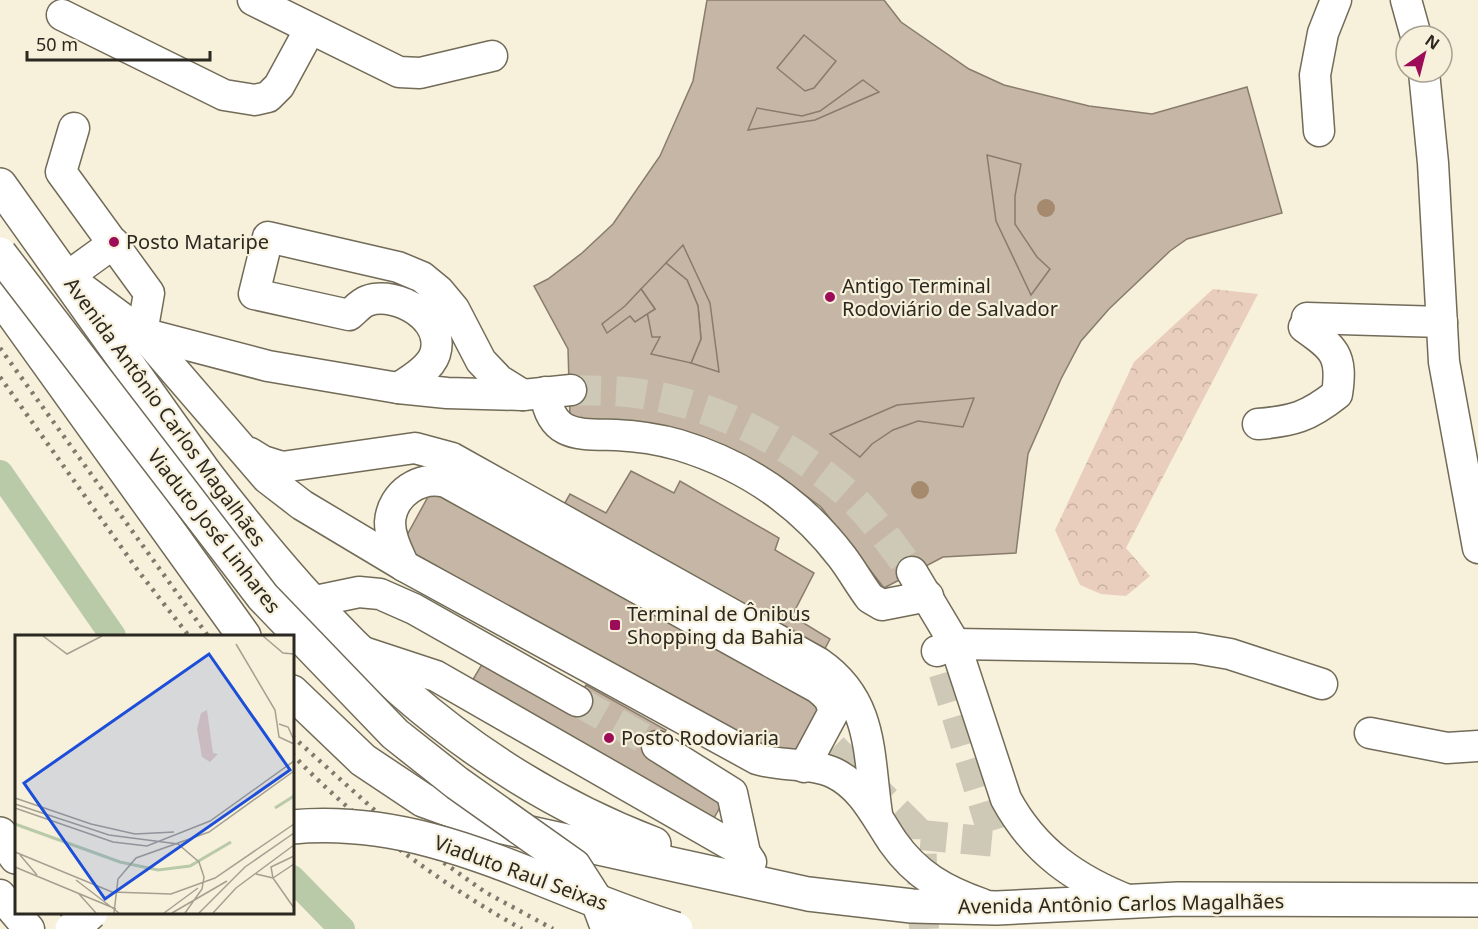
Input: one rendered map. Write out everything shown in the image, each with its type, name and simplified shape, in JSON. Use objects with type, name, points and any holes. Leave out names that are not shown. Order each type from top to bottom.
[{"type":"main road","name":"Avenida Antônio Carlos Magalhães","points":[[0,185],[205,473],[258,543],[357,650],[405,696],[456,737],[564,805],[621,831],[766,884]]},
{"type":"main road","name":"Viaduto José Linhares","points":[[0,254],[263,597],[394,734],[457,783],[574,866],[599,904],[608,929]]},
{"type":"main road","points":[[0,296],[243,635]]},
{"type":"main road","name":"Avenida Antônio Carlos Magalhães","points":[[294,694],[363,760],[423,800],[489,825],[808,894],[857,901],[996,908],[1130,901],[1478,900]]},
{"type":"main road","name":"Viaduto Raul Seixas","points":[[294,827],[321,824],[362,826],[402,831],[444,842],[498,860],[676,929]]},
{"type":"main road","points":[[0,834],[15,855]]},
{"type":"main road","points":[[65,914],[80,929]]},
{"type":"main road","points":[[72,929],[89,914]]},
{"type":"lane","points":[[253,0],[399,72],[420,72],[492,56]]},
{"type":"lane","points":[[1319,131],[1315,75],[1323,33],[1336,0]]},
{"type":"lane","points":[[1406,0],[1413,24]]},
{"type":"lane","points":[[62,15],[224,95],[255,100],[268,97],[279,86],[310,29]]},
{"type":"lane","points":[[1425,84],[1433,163],[1449,403],[1478,549]]},
{"type":"lane","points":[[74,128],[61,172],[149,293],[142,333]]},
{"type":"lane","points":[[398,388],[416,376],[435,355],[437,339],[429,323],[417,310],[398,301],[380,298],[366,301],[349,315],[254,294],[268,237],[398,267],[422,278],[439,291],[454,309],[481,361],[500,380],[547,392]]},
{"type":"lane","points":[[114,243],[67,277],[142,333],[237,445],[283,492],[404,566],[757,759],[820,768],[834,773],[850,784],[878,814],[893,842],[926,878],[949,892],[996,908]]},
{"type":"lane","points":[[1258,424],[1291,421],[1315,411],[1337,394],[1340,372],[1331,346],[1306,322],[1442,322]]},
{"type":"lane","points":[[142,333],[268,366],[398,388],[447,393],[547,392]]},
{"type":"lane","points":[[547,392],[548,412],[556,423],[570,432],[646,437],[679,445],[746,472],[800,510],[822,533],[876,602],[882,604],[920,584],[1006,799],[1018,821],[1036,843],[1065,869],[1094,887],[1130,901]]},
{"type":"lane","points":[[237,445],[263,461],[282,466],[415,448],[452,458],[819,663],[837,676],[852,693],[859,710],[878,814]]},
{"type":"lane","points":[[404,566],[393,540],[390,520],[397,503],[407,489],[421,480],[434,479],[447,482],[823,692],[832,704],[832,713],[804,767]]},
{"type":"lane","points":[[311,602],[358,592],[380,594],[414,609],[577,701]]},
{"type":"lane","points":[[436,676],[460,634]]},
{"type":"lane","points":[[946,647],[1195,648],[1230,654],[1322,684]]},
{"type":"lane","points":[[357,650],[436,676],[745,853]]},
{"type":"lane","points":[[1370,733],[1447,748],[1478,746]]},
{"type":"lane","points":[[657,746],[732,793],[745,853],[766,884]]},
{"type":"lane","points":[[0,895],[15,913]]},
{"type":"lane","points":[[16,914],[29,929]]},
{"type":"green space","points":[[1213,289],[1258,294],[1126,548],[1150,576],[1126,596],[1101,594],[1080,585],[1055,530],[1134,362]]},
{"type":"building","name":"Antigo Terminal Rodoviário de Salvador","points":[[707,0],[884,0],[901,22],[969,69],[1004,85],[1089,106],[1152,114],[1247,87],[1282,213],[1187,239],[1170,251],[1109,309],[1081,341],[1061,379],[1028,454],[1016,553],[943,557],[884,588],[821,507],[786,481],[747,458],[628,421],[570,418],[568,349],[534,286],[548,279],[582,253],[613,224],[660,156],[693,81]]},
{"type":"building","points":[[804,35],[836,61],[814,88],[805,91],[777,68]]},
{"type":"building","points":[[863,80],[879,92],[815,120],[748,130],[757,108],[802,116],[820,111]]},
{"type":"building","points":[[987,155],[1021,164],[1015,196],[1015,224],[1037,257],[1050,269],[1031,295],[996,221]]},
{"type":"building","points":[[683,245],[710,303],[719,372],[691,363],[701,339],[698,306],[687,280],[666,263]]},
{"type":"building","points":[[666,263],[687,280],[698,306],[701,339],[691,363],[651,354],[660,337],[652,337],[647,312],[655,309],[641,289]]},
{"type":"building","points":[[641,289],[655,309],[635,322],[630,316],[607,333],[602,324],[625,306]]},
{"type":"building","points":[[974,398],[963,427],[918,421],[893,430],[872,444],[860,457],[830,434],[897,405]]},
{"type":"building","points":[[631,471],[674,493],[680,481],[779,538],[775,550],[814,573],[792,616],[830,639],[820,658],[559,513],[570,494],[606,513]]},
{"type":"building","name":"Terminal de Ônibus Shopping da Bahia","points":[[435,484],[829,704],[794,766],[401,546]]},
{"type":"building","name":"Posto Rodoviaria","points":[[485,659],[572,709],[586,685],[666,730],[653,753],[727,795],[710,825],[468,688]]},
{"type":"waterway","points":[[0,473],[112,635]]},
{"type":"waterway","points":[[294,880],[342,929]]},
{"type":"tunnel","points":[[571,390],[627,392],[665,398],[723,416],[778,443],[851,497],[912,572]]},
{"type":"tunnel","points":[[924,929],[921,835],[995,842],[937,651]]},
{"type":"tunnel","points":[[577,701],[657,746]]},
{"type":"tunnel","points":[[833,748],[921,835]]},
{"type":"railway","points":[[0,348],[207,635]]},
{"type":"railway","points":[[0,377],[139,572],[188,635]]},
{"type":"railway","points":[[294,738],[391,825],[485,892],[553,929]]},
{"type":"railway","points":[[294,756],[372,828],[430,872],[522,929]]},
{"type":"place","name":"Posto Mataripe","points":[[114,242]]},
{"type":"place","name":"Antigo Terminal Rodoviário de Salvador","points":[[830,297]]},
{"type":"place","name":"Terminal de Ônibus Shopping da Bahia","points":[[615,625]]},
{"type":"place","name":"Posto Rodoviaria","points":[[609,738]]}]
